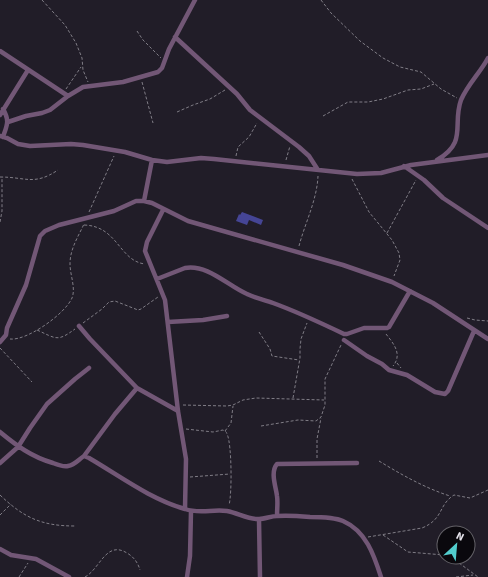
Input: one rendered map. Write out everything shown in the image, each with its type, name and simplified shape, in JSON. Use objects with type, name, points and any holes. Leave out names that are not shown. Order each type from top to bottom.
[{"type":"street","points":[[8,122],[50,110],[66,94],[83,87],[123,82],[158,72],[162,68],[169,49],[195,0]]},
{"type":"street","points":[[175,37],[237,94],[250,110],[292,140],[309,156],[318,170]]},
{"type":"street","points":[[0,51],[66,94]]},
{"type":"street","points":[[435,161],[446,154],[455,142],[461,101],[488,58]]},
{"type":"street","points":[[28,70],[1,113],[7,116],[8,122],[2,137],[18,144],[30,146],[71,144],[117,151],[152,160],[167,162],[178,162],[201,158],[357,174],[381,173],[404,166],[488,155]]},
{"type":"street","points":[[144,201],[152,160]]},
{"type":"street","points":[[404,166],[443,198],[488,228]]},
{"type":"street","points":[[0,342],[6,335],[7,328],[26,285],[40,236],[45,231],[59,225],[114,211],[136,202],[144,201],[152,203],[163,210],[188,221],[355,269],[392,282],[433,303],[488,339]]},
{"type":"street","points":[[163,210],[145,251],[163,293],[168,322],[177,405],[186,459],[185,509]]},
{"type":"street","points":[[157,279],[185,268],[196,269],[215,276],[238,290],[309,317],[344,334],[364,328],[389,327],[410,291]]},
{"type":"street","points":[[168,322],[203,320],[227,316]]},
{"type":"street","points":[[79,326],[137,388],[178,411]]},
{"type":"street","points":[[344,340],[389,370],[407,375],[431,390],[444,394],[448,391],[474,331]]},
{"type":"street","points":[[0,463],[18,447],[47,404],[75,378],[89,368]]},
{"type":"street","points":[[0,432],[29,454],[60,466],[68,466],[76,463],[84,456],[115,414],[137,388]]},
{"type":"street","points":[[84,456],[157,498],[191,511],[225,511],[259,520],[277,516],[292,515],[338,519],[350,525],[363,537],[374,553],[381,577]]},
{"type":"street","points":[[277,516],[277,497],[274,480],[275,465],[357,463]]},
{"type":"street","points":[[187,577],[190,556],[191,511]]},
{"type":"street","points":[[259,520],[260,577]]},
{"type":"street","points":[[0,549],[11,555],[36,559],[69,577]]},
{"type":"path","points":[[42,0],[66,25],[81,55],[82,66],[90,86]]},
{"type":"path","points":[[321,0],[360,41],[383,58],[400,67],[421,72],[434,84],[461,101]]},
{"type":"path","points":[[137,31],[143,40],[164,61]]},
{"type":"path","points":[[66,94],[82,66]]},
{"type":"path","points":[[140,77],[153,123]]},
{"type":"path","points":[[323,116],[348,102],[368,102],[383,99],[408,90],[421,89],[434,84]]},
{"type":"path","points":[[177,112],[193,104],[210,99],[229,87]]},
{"type":"path","points":[[236,161],[238,147],[249,137],[260,118]]},
{"type":"path","points":[[284,167],[292,140]]},
{"type":"path","points":[[9,339],[21,338],[29,335],[56,316],[72,299],[73,289],[70,265],[71,254],[76,238],[84,225],[117,151]]},
{"type":"path","points":[[0,222],[2,211],[1,177],[27,180],[40,179],[48,177],[58,170]]},
{"type":"path","points":[[298,252],[317,189],[318,170]]},
{"type":"path","points":[[347,172],[369,212],[395,246],[400,258],[400,264],[392,282]]},
{"type":"path","points":[[386,233],[418,176]]},
{"type":"path","points":[[84,225],[93,226],[104,230],[111,235],[132,258],[138,262],[150,264]]},
{"type":"path","points":[[36,330],[53,337],[62,338],[110,302],[115,301],[138,310],[163,293]]},
{"type":"path","points":[[293,400],[301,338],[309,317]]},
{"type":"path","points":[[464,318],[488,321]]},
{"type":"path","points":[[382,328],[397,350],[396,362],[389,370]]},
{"type":"path","points":[[259,332],[270,348],[272,356],[299,360]]},
{"type":"path","points":[[317,464],[316,447],[321,417],[325,405],[325,379],[344,340]]},
{"type":"path","points":[[0,348],[32,382]]},
{"type":"path","points":[[177,405],[234,405],[243,400],[256,398],[325,400]]},
{"type":"path","points":[[225,431],[231,423],[234,405]]},
{"type":"path","points":[[261,426],[298,420],[316,420],[321,417]]},
{"type":"path","points":[[181,429],[213,432],[222,430],[225,431]]},
{"type":"path","points":[[225,431],[230,447],[230,502],[225,511]]},
{"type":"path","points":[[379,461],[411,480],[436,492],[451,496]]},
{"type":"path","points":[[186,477],[230,474]]},
{"type":"path","points":[[363,537],[422,528],[429,525],[437,518],[444,504],[451,496],[457,494],[470,498],[488,490]]},
{"type":"path","points":[[0,495],[25,516],[49,525],[75,526]]},
{"type":"path","points":[[0,515],[11,504]]},
{"type":"path","points":[[383,534],[408,552],[436,554]]},
{"type":"path","points":[[85,577],[91,574],[106,555],[116,550],[123,551],[134,558],[140,570]]},
{"type":"path","points":[[19,577],[31,558]]},
{"type":"path","points":[[461,565],[478,577]]},
{"type":"path","points":[[456,577],[474,575]]},
{"type":"building","points":[[242,212],[263,220],[261,225],[249,220],[247,225],[236,221],[239,214],[240,215]]}]
